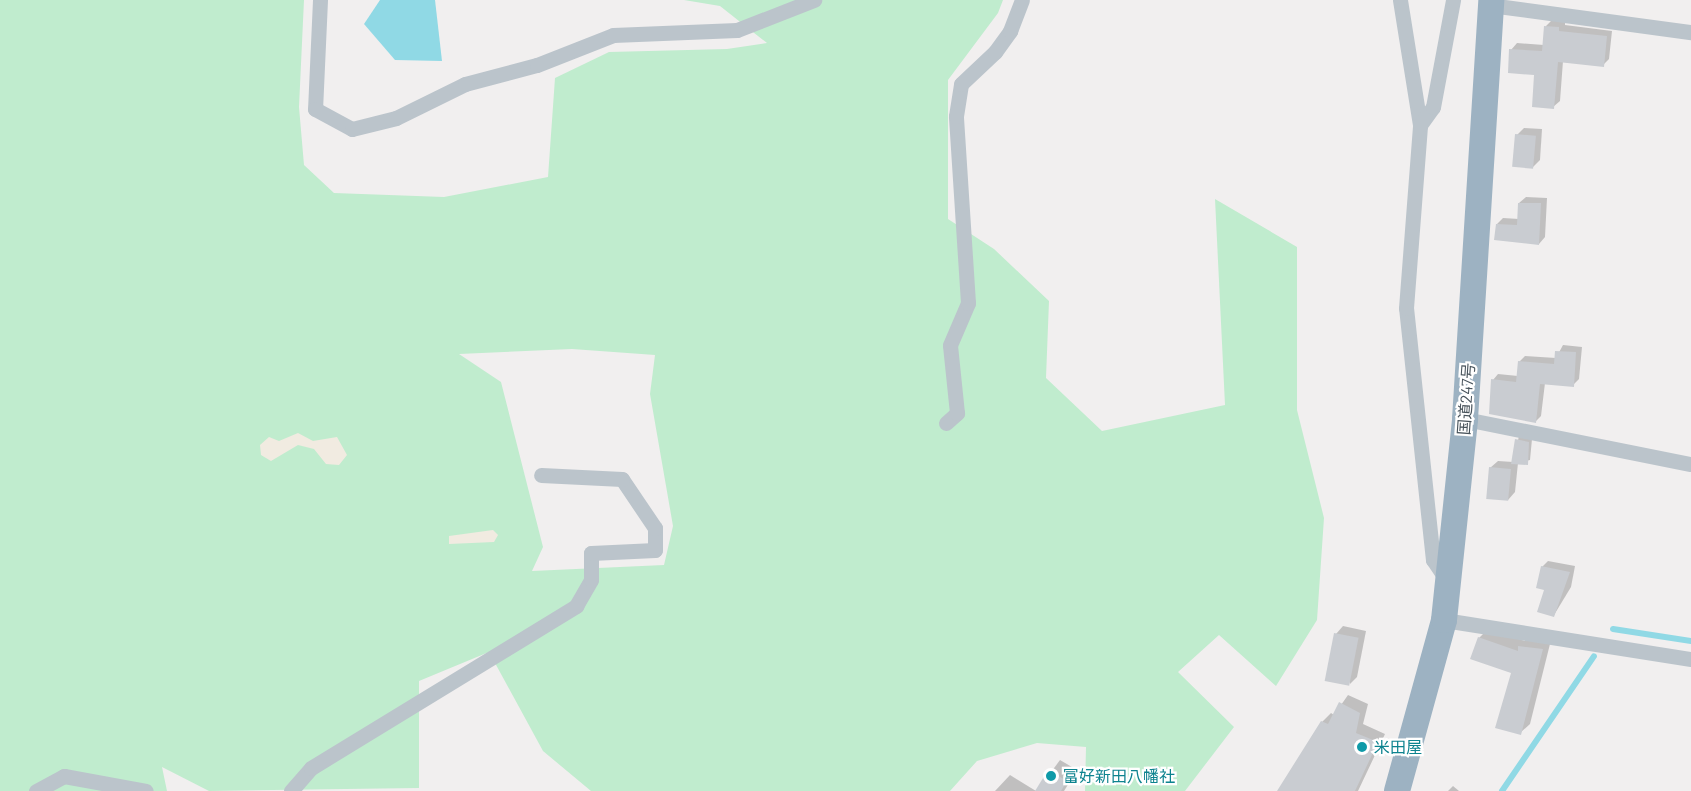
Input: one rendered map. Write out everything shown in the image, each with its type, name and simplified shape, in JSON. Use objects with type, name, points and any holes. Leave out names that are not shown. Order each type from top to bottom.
[{"type":"highway","name":"国道247号","points":[[1398,791],[1444,620],[1465,419],[1490,2]]},
{"type":"street","points":[[320,0],[315,109],[352,129],[396,118],[465,84],[537,65],[613,35],[737,30],[814,0]]},
{"type":"street","points":[[946,423],[957,413],[950,345],[968,303],[956,116],[959,95],[961,84],[995,52],[1010,31],[1022,0]]},
{"type":"street","points":[[1400,0],[1420,125],[1406,308],[1433,561],[1448,582]]},
{"type":"street","points":[[1420,125],[1433,107],[1453,0]]},
{"type":"street","points":[[1490,2],[1691,32]]},
{"type":"street","points":[[1465,419],[1691,464]]},
{"type":"street","points":[[291,791],[311,768],[576,606],[591,580],[591,553],[655,550],[655,528],[622,479],[541,475]]},
{"type":"street","points":[[1444,620],[1691,659]]},
{"type":"street","points":[[36,791],[64,776],[146,791]]},
{"type":"green space","points":[[0,0],[304,0],[299,107],[304,165],[334,193],[444,197],[548,177],[555,78],[609,52],[727,49],[767,43],[720,6],[684,0],[1003,0],[998,13],[948,80],[948,219],[994,249],[1049,301],[1046,378],[1102,431],[1225,405],[1215,199],[1297,247],[1297,410],[1324,518],[1317,620],[1276,686],[1219,635],[1178,672],[1234,727],[1185,791],[1085,791],[1086,747],[1037,743],[977,761],[950,791],[591,791],[543,751],[489,652],[419,681],[419,788],[209,791],[162,767],[167,791],[0,791]],"holes":[[[572,349],[655,355],[650,394],[673,526],[664,565],[532,571],[543,547],[501,382],[459,354]]]},
{"type":"sand","points":[[298,433],[313,441],[337,437],[347,455],[339,465],[326,464],[314,449],[298,445],[271,461],[261,455],[260,445],[269,437],[279,441]]},
{"type":"sand","points":[[493,530],[498,535],[494,542],[449,544],[449,536]]},
{"type":"water","points":[[380,0],[435,0],[442,61],[395,60],[364,24]]},
{"type":"building","points":[[1544,26],[1559,27],[1559,31],[1607,36],[1604,67],[1558,62],[1554,109],[1532,107],[1534,75],[1508,73],[1509,49],[1542,51]]},
{"type":"building","points":[[1515,134],[1536,136],[1533,169],[1512,167]]},
{"type":"building","points":[[1518,203],[1541,203],[1539,245],[1494,240],[1496,224],[1517,225]]},
{"type":"building","points":[[1555,351],[1576,352],[1574,387],[1540,384],[1536,423],[1489,414],[1491,379],[1516,382],[1518,361],[1554,364]]},
{"type":"building","points":[[1515,439],[1529,442],[1528,465],[1511,464]]},
{"type":"building","points":[[1489,467],[1511,469],[1508,501],[1486,499]]},
{"type":"building","points":[[1541,566],[1570,572],[1554,617],[1537,612],[1544,590],[1536,588]]},
{"type":"building","points":[[1334,633],[1359,638],[1349,686],[1325,681]]},
{"type":"building","points":[[1478,637],[1518,651],[1518,646],[1543,649],[1521,735],[1495,728],[1511,673],[1470,659]]},
{"type":"building","points":[[1339,702],[1360,713],[1356,733],[1378,742],[1355,791],[1277,791],[1321,721],[1328,724]]},
{"type":"building","name":"富好新田八幡社","points":[[1048,770],[1067,781],[1061,791],[1035,791]]},
{"type":"waterway","points":[[1613,629],[1691,641]]},
{"type":"waterway","points":[[1502,791],[1594,656]]},
{"type":"place","name":"米田屋","points":[[1362,747]]},
{"type":"place","name":"富好新田八幡社","points":[[1051,776]]}]
